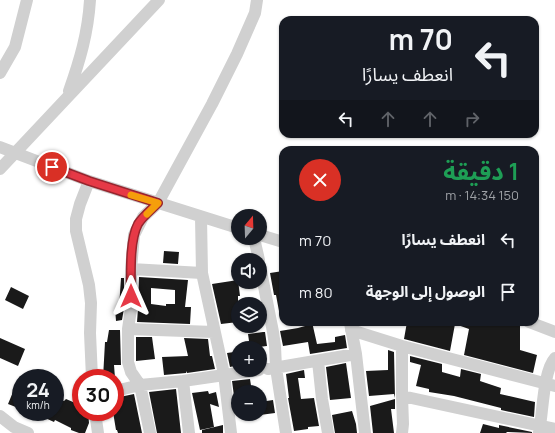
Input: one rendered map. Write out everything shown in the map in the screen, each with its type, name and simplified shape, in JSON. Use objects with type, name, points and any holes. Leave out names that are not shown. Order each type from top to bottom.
[{"type":"street","points":[[0,73],[15,47],[27,0]]},
{"type":"street","points":[[67,96],[81,58],[86,35],[90,0]]},
{"type":"street","points":[[0,169],[67,96],[159,0]]},
{"type":"street","points":[[150,433],[140,385],[131,372],[128,362],[128,330],[131,309],[131,269],[134,235],[143,217],[158,203],[212,104],[237,54],[255,13],[257,0]]},
{"type":"street","points":[[0,147],[89,181],[231,226]]},
{"type":"street","points":[[89,181],[76,219],[76,231],[89,285],[91,303],[90,333],[92,369]]},
{"type":"street","points":[[201,217],[202,273],[224,374],[231,433]]},
{"type":"street","points":[[267,237],[279,241]]},
{"type":"street","points":[[131,269],[202,273]]},
{"type":"street","points":[[265,289],[273,332],[276,368],[286,433]]},
{"type":"street","points":[[351,326],[402,346],[551,385]]},
{"type":"street","points":[[351,326],[356,354],[365,433]]},
{"type":"street","points":[[539,326],[555,332]]},
{"type":"street","points":[[128,330],[214,332]]},
{"type":"street","points":[[402,346],[402,433]]},
{"type":"street","points":[[267,369],[356,354]]},
{"type":"street","points":[[540,429],[551,385],[549,367],[555,358]]},
{"type":"street","points":[[318,361],[328,433]]},
{"type":"street","points":[[124,389],[140,385],[183,382],[231,373]]},
{"type":"street","points":[[183,382],[188,433]]},
{"type":"street","points":[[402,396],[540,429],[555,429]]},
{"type":"street","points":[[0,416],[3,420],[14,427],[28,433]]},
{"type":"street","points":[[96,421],[98,433]]},
{"type":"building","points":[[164,251],[179,252],[178,264],[163,263]]},
{"type":"building","points":[[279,272],[279,311],[276,295],[274,295],[270,273]]},
{"type":"building","points":[[139,277],[188,280],[185,307],[191,307],[190,324],[137,322]],"holes":[[[151,288],[175,290],[175,304],[166,304],[166,306],[151,304]]]},
{"type":"building","points":[[121,278],[124,278],[124,308],[122,320],[116,321],[115,308],[119,308]]},
{"type":"building","points":[[231,281],[231,289],[239,289],[240,296],[231,297],[231,323],[221,324],[212,284]]},
{"type":"building","points":[[11,287],[29,296],[23,309],[5,300]]},
{"type":"building","points":[[313,326],[317,344],[335,342],[335,337],[345,335],[347,348],[310,354],[308,342],[283,346],[280,331]]},
{"type":"building","points":[[406,326],[455,326],[450,351],[404,339]]},
{"type":"building","points":[[461,326],[520,326],[520,350],[537,355],[533,373],[464,355],[469,329]]},
{"type":"building","points":[[109,330],[120,330],[121,365],[114,365],[114,369],[104,369],[105,342],[107,342]]},
{"type":"building","points":[[265,333],[266,341],[249,341],[248,334]]},
{"type":"building","points":[[136,337],[152,337],[155,359],[136,361]]},
{"type":"building","points":[[0,338],[25,349],[18,366],[0,358]]},
{"type":"building","points":[[184,338],[208,339],[210,356],[212,356],[215,369],[187,373],[186,371],[186,373],[164,375],[162,357],[188,356]]},
{"type":"building","points":[[388,350],[394,352],[395,398],[394,394],[369,396],[366,371],[388,370]]},
{"type":"building","points":[[231,352],[231,367],[230,367],[227,353]]},
{"type":"building","points":[[410,356],[442,364],[442,372],[460,377],[461,369],[481,374],[480,381],[501,388],[500,394],[535,402],[534,417],[501,410],[501,408],[454,396],[429,392],[429,389],[416,386],[421,365],[410,362]]},
{"type":"building","points":[[346,363],[351,398],[330,400],[326,367]]},
{"type":"building","points":[[304,370],[305,378],[298,378],[301,399],[314,398],[319,426],[294,431],[288,398],[286,374]]},
{"type":"building","points":[[250,379],[251,385],[233,385],[232,381]]},
{"type":"building","points":[[176,389],[181,433],[157,433],[149,392]]},
{"type":"building","points":[[208,391],[209,394],[216,392],[219,407],[210,404],[214,427],[200,430],[192,393]]},
{"type":"building","points":[[12,394],[12,406],[8,404]]},
{"type":"building","points":[[134,394],[142,433],[118,433],[116,430],[114,421],[124,421],[124,396]]},
{"type":"building","points":[[66,399],[72,402],[72,421],[89,421],[85,433],[79,433],[71,430],[71,428],[57,421],[64,421],[64,401]]},
{"type":"building","points":[[395,399],[395,409],[391,409],[394,433],[373,433],[370,406]]},
{"type":"building","points":[[273,400],[275,413],[267,414],[267,401]]},
{"type":"building","points":[[352,411],[357,433],[335,433],[332,415]]},
{"type":"building","points":[[483,424],[499,428],[499,425],[532,433],[480,433]]},
{"type":"building","points":[[223,425],[223,433],[202,433],[202,430]]},
{"type":"slow traffic","points":[[131,195],[158,203],[147,214]]},
{"type":"route","points":[[52,167],[89,181],[158,203],[143,217],[134,235],[131,269],[131,296]]}]
